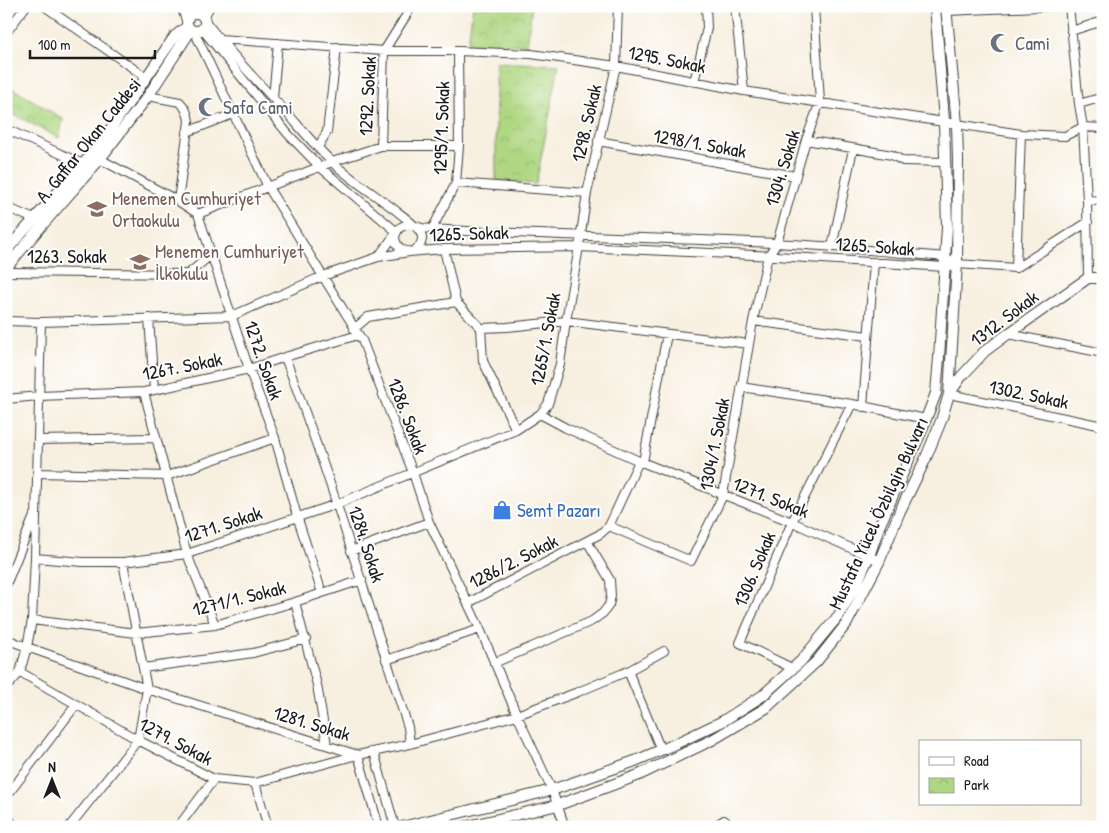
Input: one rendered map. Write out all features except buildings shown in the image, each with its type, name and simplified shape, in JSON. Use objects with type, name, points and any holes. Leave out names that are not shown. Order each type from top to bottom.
[{"type":"street","points":[[6,33],[26,6]]},
{"type":"street","points":[[44,6],[147,78]]},
{"type":"street","points":[[182,6],[288,134],[320,167],[397,232]]},
{"type":"street","name":"A. Gaffar Okan Caddesi","points":[[6,268],[100,159],[148,96],[196,22],[209,6]]},
{"type":"street","name":"1292. Sokak","points":[[198,214],[332,162],[381,146],[384,51],[412,6]]},
{"type":"street","name":"1298. Sokak","points":[[580,248],[580,236],[587,193],[616,66],[618,6]]},
{"type":"street","points":[[694,82],[707,28],[706,6]]},
{"type":"street","points":[[735,6],[744,91]]},
{"type":"street","points":[[814,6],[820,102]]},
{"type":"street","points":[[935,6],[944,121]]},
{"type":"street","points":[[947,9],[1060,6]]},
{"type":"street","points":[[1069,6],[1083,126],[1088,222],[1088,278],[1103,278]]},
{"type":"street","name":"Mustafa Yücel Özbilgin Bulvarı","points":[[464,827],[558,804],[639,774],[712,740],[766,708],[817,661],[847,623],[879,562],[925,460],[941,421],[949,394],[957,264],[957,124],[947,9]]},
{"type":"street","points":[[1071,31],[1103,21]]},
{"type":"street","name":"A. Gaffar Okan Caddesi","points":[[6,251],[98,147],[175,36],[196,22]]},
{"type":"street","name":"1265. Sokak","points":[[196,22],[220,39],[332,162],[415,227],[580,236],[777,243],[832,247],[945,262]]},
{"type":"street","name":"1286. Sokak","points":[[196,22],[234,114],[268,187],[362,340],[413,473],[429,522],[480,629],[552,790],[565,827]]},
{"type":"street","name":"1295. Sokak","points":[[220,39],[384,51],[458,51],[531,54],[616,66],[744,91],[1021,134],[1065,136],[1083,126],[1103,128]]},
{"type":"street","points":[[273,98],[278,43]]},
{"type":"street","points":[[318,147],[327,132],[337,47]]},
{"type":"street","name":"1295/1. Sokak","points":[[432,229],[456,183],[459,146],[458,51]]},
{"type":"street","points":[[148,96],[180,102],[188,115],[178,201]]},
{"type":"street","points":[[1079,104],[1103,97]]},
{"type":"street","name":"1304. Sokak","points":[[777,243],[806,140],[820,102]]},
{"type":"street","points":[[187,132],[234,114]]},
{"type":"street","name":"Mustafa Yücel Özbilgin Bulvarı","points":[[402,827],[552,790],[676,744],[722,721],[762,696],[801,661],[838,615],[857,583],[869,556],[879,527],[936,393],[947,227],[944,121]]},
{"type":"street","points":[[6,129],[83,164]]},
{"type":"street","points":[[1016,268],[1021,134]]},
{"type":"street","points":[[806,140],[892,155],[903,161],[946,162]]},
{"type":"street","name":"1298/1. Sokak","points":[[598,141],[796,176]]},
{"type":"street","points":[[381,146],[459,146]]},
{"type":"street","points":[[832,247],[853,148]]},
{"type":"street","points":[[100,159],[178,201],[198,214]]},
{"type":"street","points":[[456,183],[587,193]]},
{"type":"street","points":[[1087,200],[1103,201]]},
{"type":"street","points":[[6,207],[34,219]]},
{"type":"street","name":"1272. Sokak","points":[[198,214],[249,369],[275,438],[322,593]]},
{"type":"street","points":[[945,262],[1016,268],[1088,222]]},
{"type":"street","points":[[378,257],[397,232],[403,226],[411,225],[415,227],[421,233],[422,241],[417,248],[409,252],[400,249],[395,237],[397,232]]},
{"type":"street","name":"1304/1. Sokak","points":[[608,526],[691,561],[723,496],[753,321],[768,256],[777,243]]},
{"type":"street","name":"1265. Sokak","points":[[6,321],[41,322],[232,316],[322,276],[378,257],[444,249],[580,248],[874,262],[945,262]]},
{"type":"street","name":"1265/1. Sokak","points":[[413,473],[516,430],[540,414],[548,404],[560,364],[580,248]]},
{"type":"street","points":[[444,249],[456,302],[481,328],[483,361],[516,430]]},
{"type":"street","name":"1263. Sokak","points":[[6,272],[188,274],[211,256]]},
{"type":"street","points":[[863,407],[874,262]]},
{"type":"street","name":"1312. Sokak","points":[[949,394],[961,377],[985,351],[1088,278]]},
{"type":"street","name":"1267. Sokak","points":[[6,399],[154,390],[249,369],[285,357],[356,332],[368,317],[456,302]]},
{"type":"street","points":[[149,318],[154,390]]},
{"type":"street","points":[[481,328],[566,321],[749,344]]},
{"type":"street","points":[[753,321],[868,336]]},
{"type":"street","points":[[6,688],[20,672],[32,620],[41,322]]},
{"type":"street","points":[[608,526],[641,462],[667,334]]},
{"type":"street","points":[[1008,334],[1103,353]]},
{"type":"street","name":"1284. Sokak","points":[[285,357],[362,580],[408,727],[410,744]]},
{"type":"street","points":[[741,387],[852,404],[926,419]]},
{"type":"street","points":[[144,392],[187,554],[215,625]]},
{"type":"street","name":"1302. Sokak","points":[[949,394],[1103,426]]},
{"type":"street","name":"1306. Sokak","points":[[792,668],[740,643],[792,522],[852,404]]},
{"type":"street","name":"1271. Sokak","points":[[540,414],[641,462],[792,522],[879,562]]},
{"type":"street","points":[[38,440],[155,438]]},
{"type":"street","points":[[37,473],[166,476],[275,438]]},
{"type":"street","name":"1271. Sokak","points":[[35,558],[83,562],[124,562],[187,554],[337,504],[413,473]]},
{"type":"street","points":[[6,585],[36,512]]},
{"type":"street","points":[[352,551],[429,522]]},
{"type":"street","name":"1286/2. Sokak","points":[[468,603],[600,534],[608,526]]},
{"type":"street","points":[[494,663],[592,621],[604,614],[611,596],[610,580],[587,541]]},
{"type":"street","points":[[69,827],[138,740],[147,689],[124,562]]},
{"type":"street","name":"1271/1. Sokak","points":[[32,620],[136,632],[215,625],[362,580]]},
{"type":"street","points":[[295,602],[317,684],[327,745]]},
{"type":"street","points":[[386,660],[480,629]]},
{"type":"street","name":"1281. Sokak","points":[[6,638],[147,689],[358,755],[410,744],[517,715],[628,671],[664,650]]},
{"type":"street","points":[[143,668],[252,653],[306,639]]},
{"type":"street","points":[[628,671],[661,750]]},
{"type":"street","name":"1279. Sokak","points":[[20,672],[138,740],[214,779],[256,783],[358,755]]},
{"type":"street","points":[[6,797],[76,705]]},
{"type":"street","points":[[374,752],[395,827]]},
{"type":"street","points":[[358,755],[379,827]]},
{"type":"street","points":[[178,827],[214,779]]},
{"type":"street","points":[[256,783],[268,827]]},
{"type":"street","points":[[714,827],[724,820],[732,827]]},
{"type":"green space","points":[[473,6],[532,6],[527,45],[468,43]]},
{"type":"green space","points":[[496,62],[559,65],[536,184],[496,180]]},
{"type":"green space","points":[[6,84],[63,119],[59,138],[6,112]]},
{"type":"place","name":"Cami","points":[[1000,43]]},
{"type":"place","name":"Safa Cami","points":[[208,107]]},
{"type":"place","name":"Menemen Cumhuriyet Ortaokulu","points":[[97,209]]},
{"type":"place","name":"Menemen Cumhuriyet İlkokulu","points":[[140,262]]},
{"type":"place","name":"Semt Pazarı","points":[[502,510]]}]
